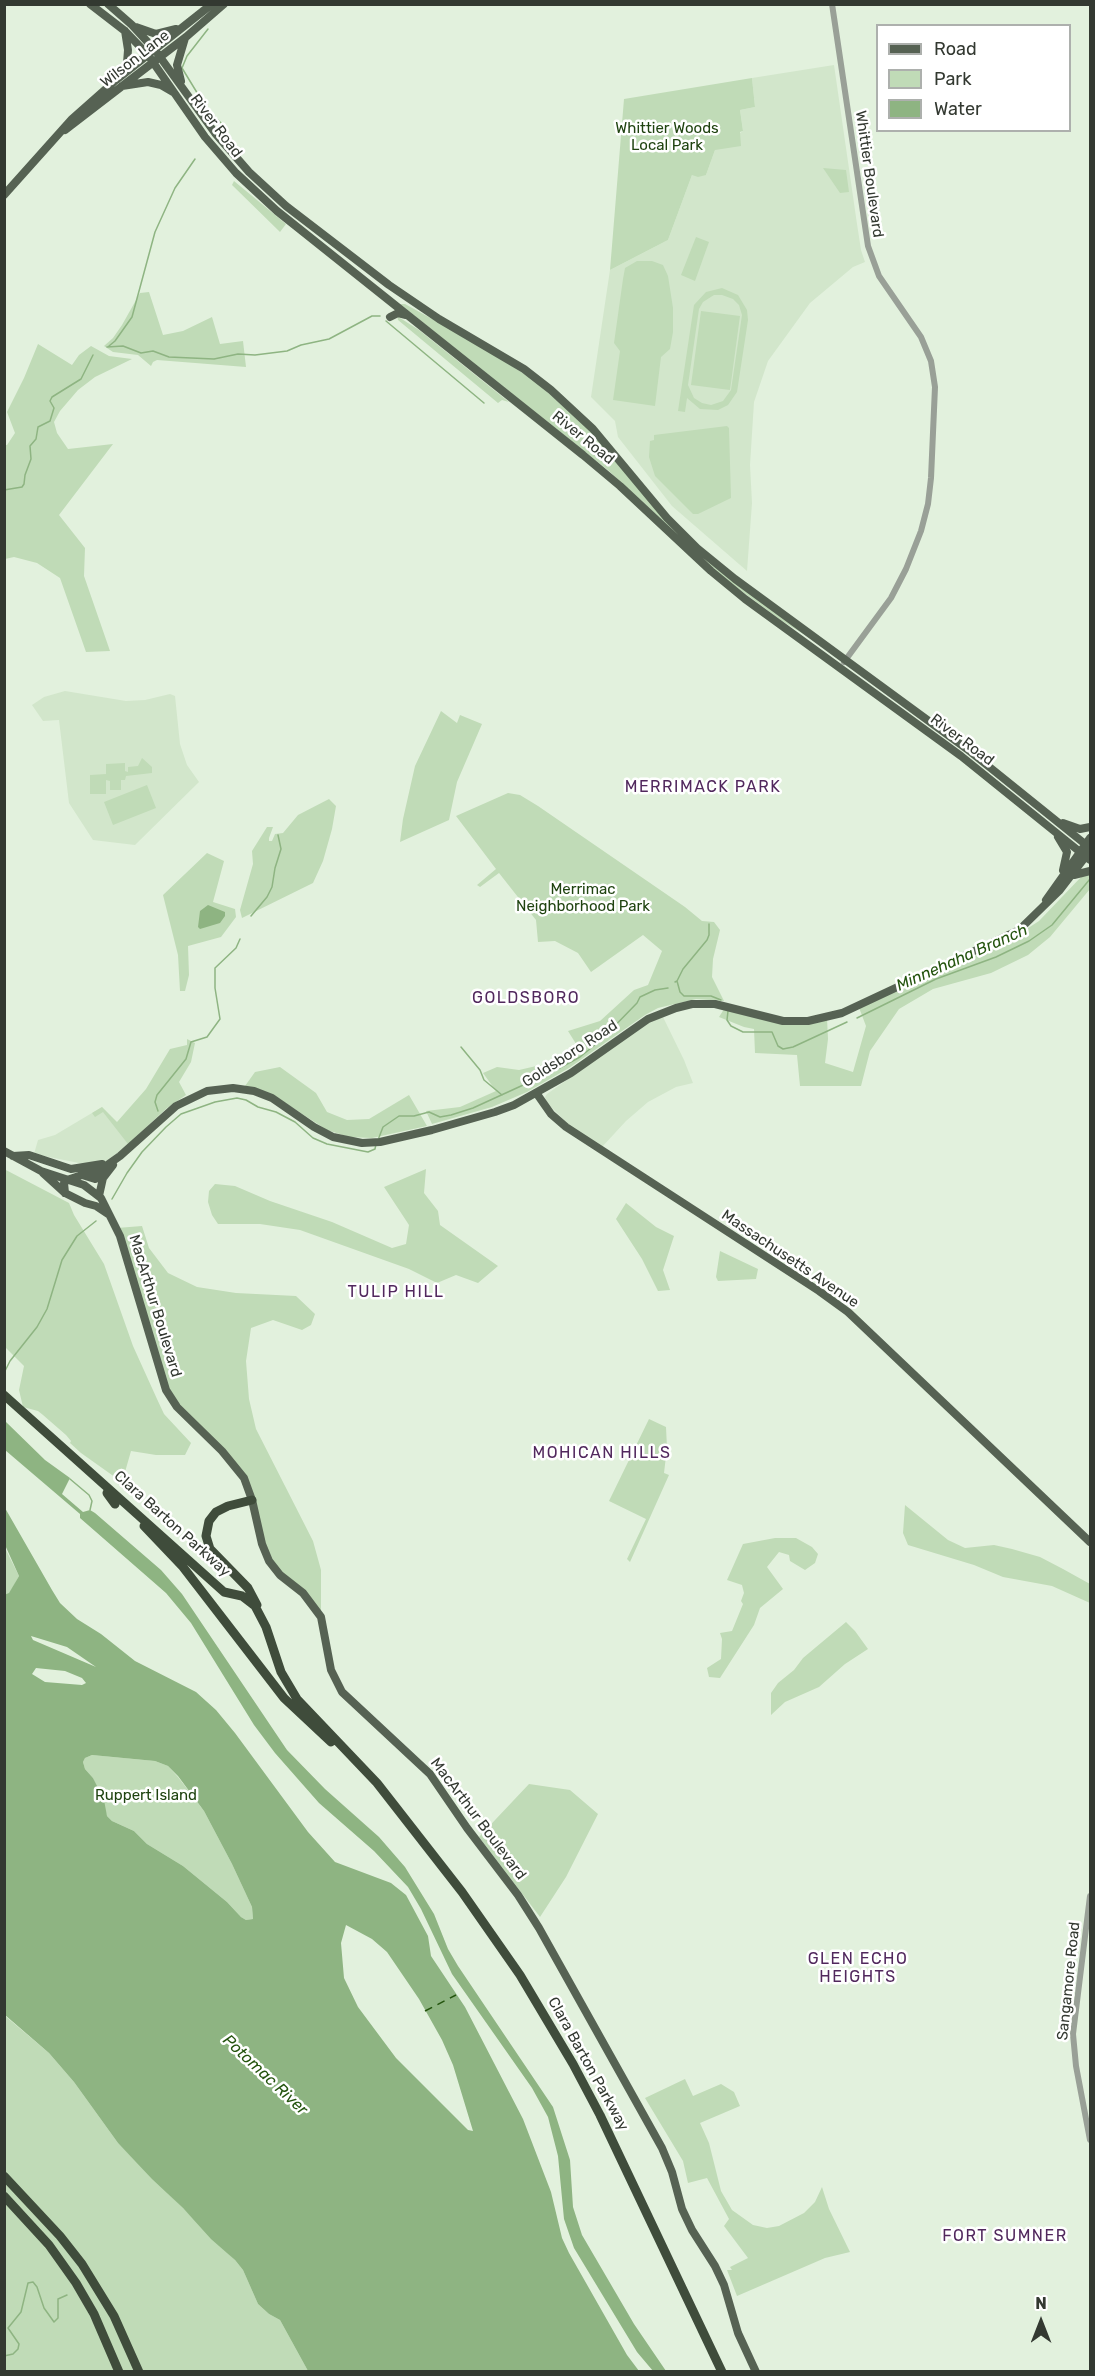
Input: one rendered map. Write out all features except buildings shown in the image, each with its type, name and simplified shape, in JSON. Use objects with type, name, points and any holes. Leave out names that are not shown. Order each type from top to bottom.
[{"type":"highway","name":"Clara Barton Parkway","points":[[4,1395],[219,1587],[228,1593],[248,1599],[260,1613],[276,1659],[288,1686],[297,1699],[377,1783],[462,1892],[520,1975],[573,2064],[627,2170],[722,2372]]},
{"type":"highway","name":"Clara Barton Parkway","points":[[4,1402],[169,1550],[284,1698],[387,1796]]},
{"type":"highway","points":[[107,1493],[115,1504]]},
{"type":"highway","points":[[252,1500],[221,1509],[211,1517],[206,1536],[210,1549],[251,1592],[260,1613]]},
{"type":"highway","points":[[139,1527],[169,1550]]},
{"type":"highway","points":[[219,1587],[230,1589],[235,1586],[236,1578],[231,1571]]},
{"type":"highway","points":[[263,1671],[270,1676],[276,1676],[276,1659]]},
{"type":"highway","points":[[4,2176],[60,2236],[82,2265],[114,2316],[139,2372]]},
{"type":"highway","points":[[4,2196],[49,2245],[72,2277],[94,2314],[119,2372]]},
{"type":"main road","name":"River Road","points":[[90,4],[154,56],[186,92],[215,133],[249,172],[286,206],[389,285],[440,319],[524,369],[551,390],[593,429],[667,518],[697,549],[967,748],[1088,850]]},
{"type":"main road","name":"River Road","points":[[108,4],[132,25],[206,137],[236,173],[277,211],[620,486],[711,571],[745,599],[962,756],[1052,828],[1088,850]]},
{"type":"main road","name":"Wilson Lane","points":[[154,56],[183,27],[212,4]]},
{"type":"main road","name":"Wilson Lane","points":[[4,195],[72,119],[154,56],[186,37],[224,4]]},
{"type":"main road","points":[[132,25],[156,34],[183,27]]},
{"type":"main road","points":[[125,31],[128,50],[127,63],[118,83],[148,81],[175,93]]},
{"type":"main road","points":[[186,37],[178,56],[177,69],[186,92]]},
{"type":"main road","points":[[389,285],[408,288]]},
{"type":"main road","points":[[390,316],[398,313],[410,316]]},
{"type":"main road","points":[[1042,809],[1074,828],[1090,827]]},
{"type":"main road","points":[[1052,828],[1067,852],[1065,865],[1057,882]]},
{"type":"main road","name":"Goldsboro Road","points":[[71,1179],[103,1168],[120,1156],[176,1106],[199,1094],[224,1089],[243,1089],[272,1098],[314,1127],[333,1137],[362,1143],[377,1142],[495,1112],[537,1094],[661,1012],[692,1004],[715,1004],[783,1021],[808,1021],[842,1013],[1019,930],[1070,877],[1088,850]]},
{"type":"main road","name":"Goldsboro Road","points":[[1040,910],[1057,882],[1088,850]]},
{"type":"main road","points":[[1070,877],[1080,872],[1090,871]]},
{"type":"main road","name":"Massachusetts Avenue","points":[[537,1094],[551,1114],[566,1127],[848,1312],[1090,1542]]},
{"type":"main road","name":"MacArthur Boulevard","points":[[4,1151],[41,1171],[65,1192],[96,1206],[111,1217]]},
{"type":"main road","points":[[13,1156],[29,1155],[58,1167],[71,1169],[94,1167],[120,1156]]},
{"type":"main road","name":"Goldsboro Road","points":[[99,1196],[106,1174],[120,1156]]},
{"type":"main road","points":[[71,1169],[95,1179],[106,1174]]},
{"type":"main road","name":"MacArthur Boulevard","points":[[41,1171],[71,1179],[91,1189],[99,1196],[120,1236],[166,1390],[177,1407],[244,1478],[269,1561],[280,1575],[303,1593],[321,1617],[331,1670],[342,1692],[430,1774],[467,1828],[518,1895],[567,1976],[662,2148],[672,2172],[682,2209],[724,2285],[738,2333],[756,2372]]},
{"type":"main road","points":[[65,1192],[64,1184],[71,1179]]},
{"type":"main road","points":[[85,1203],[94,1202],[99,1196]]},
{"type":"street","name":"Whittier Boulevard","points":[[832,4],[868,246],[879,276],[924,344],[931,361],[935,387],[931,478],[928,504],[921,531],[906,569],[891,598],[840,667]]},
{"type":"street","name":"Sangamore Road","points":[[1090,1896],[1073,2034],[1076,2066],[1090,2140]]},
{"type":"shaded area","points":[[834,65],[861,250],[865,262],[853,267],[810,303],[768,361],[754,402],[750,465],[752,503],[747,571],[672,506],[618,437],[615,421],[591,397],[610,270],[668,240],[692,175],[706,175],[715,150],[743,131],[740,110],[755,107],[752,78]]},
{"type":"shaded area","points":[[65,691],[126,701],[145,700],[170,694],[175,696],[180,744],[187,765],[199,782],[135,845],[93,840],[69,803],[59,720],[43,721],[32,705],[44,697]]},
{"type":"shaded area","points":[[663,1017],[693,1083],[676,1087],[648,1102],[626,1121],[602,1147],[570,1126],[547,1103],[545,1097],[547,1094],[649,1022]]},
{"type":"shaded area","points":[[102,1107],[134,1140],[108,1160],[94,1166],[34,1154],[38,1140],[55,1135]]},
{"type":"green space","name":"Whittier Woods Local Park","points":[[752,78],[755,107],[740,110],[743,131],[740,132],[741,146],[715,150],[706,175],[698,177],[692,175],[668,240],[610,270],[624,99]]},
{"type":"green space","points":[[823,168],[846,170],[849,192],[840,193]]},
{"type":"green space","points":[[234,181],[286,224],[280,232],[232,185]]},
{"type":"green space","points":[[696,237],[709,242],[695,281],[681,275]]},
{"type":"green space","points":[[637,261],[652,261],[663,265],[668,276],[673,308],[670,349],[661,357],[655,406],[613,400],[620,351],[614,343],[623,279],[625,268]]},
{"type":"green space","points":[[722,288],[738,295],[747,310],[748,320],[737,392],[728,405],[718,410],[700,409],[687,398],[685,412],[678,411],[694,305],[706,292]],"holes":[[[714,295],[733,299],[739,305],[742,315],[731,390],[723,401],[711,405],[694,398],[688,385],[699,309],[703,302]]]},
{"type":"green space","points":[[149,292],[163,335],[183,331],[212,317],[220,344],[243,341],[246,367],[157,360],[151,366],[138,355],[113,352],[104,346],[122,325],[140,293]]},
{"type":"green space","points":[[400,304],[405,304],[481,346],[535,381],[597,437],[667,523],[810,638],[782,621],[724,578],[609,471]]},
{"type":"green space","points":[[701,311],[740,316],[730,390],[691,385]]},
{"type":"green space","points":[[397,316],[419,330],[509,402],[502,400],[498,403],[398,320]]},
{"type":"green space","points":[[38,344],[72,365],[79,355],[91,346],[109,356],[132,359],[95,377],[78,390],[54,422],[57,433],[68,449],[113,444],[59,515],[85,548],[84,576],[110,651],[86,652],[60,578],[37,563],[14,557],[5,559],[5,445],[15,433],[7,412]]},
{"type":"green space","points":[[727,426],[729,428],[731,498],[698,514],[693,514],[655,476],[649,457],[650,441],[654,440],[654,435]]},
{"type":"green space","points":[[441,711],[457,723],[460,715],[482,724],[457,782],[449,820],[400,842],[415,766]]},
{"type":"green space","points":[[142,758],[152,767],[152,773],[126,776],[125,780],[121,780],[121,790],[110,790],[110,781],[106,780],[106,794],[90,794],[90,775],[106,774],[106,764],[125,763],[125,771],[128,772],[128,767],[138,766]]},
{"type":"green space","points":[[147,785],[156,808],[113,825],[104,802]]},
{"type":"green space","name":"Merrimac Neighborhood Park","points":[[508,793],[520,795],[538,806],[702,921],[714,922],[720,930],[713,959],[712,977],[724,1001],[696,999],[658,1008],[569,1068],[527,1092],[492,1107],[432,1124],[426,1111],[460,1107],[496,1091],[483,1073],[497,1067],[519,1070],[545,1064],[578,1047],[568,1031],[600,1021],[634,990],[648,985],[662,951],[643,935],[591,972],[578,953],[555,941],[538,942],[536,920],[499,873],[480,887],[477,885],[496,869],[456,816]]},
{"type":"green space","points":[[329,799],[336,806],[332,829],[323,861],[313,883],[242,918],[240,910],[253,864],[252,851],[267,827],[273,827],[269,838],[269,841],[272,841],[275,834],[283,833],[298,815]]},
{"type":"green space","points":[[207,853],[224,861],[213,902],[235,909],[236,917],[221,937],[188,946],[189,975],[185,991],[180,991],[178,955],[163,895]]},
{"type":"green space","points":[[1090,874],[1090,889],[1050,937],[1028,955],[991,973],[933,989],[899,1009],[870,1051],[861,1086],[800,1086],[797,1055],[755,1053],[754,1029],[719,1017],[726,1006],[767,1018],[827,1018],[828,1039],[825,1063],[853,1072],[866,1026],[858,1005],[1005,943],[1039,921],[1082,876]]},
{"type":"green space","points":[[187,1039],[195,1043],[191,1062],[179,1082],[186,1095],[167,1108],[128,1144],[103,1112],[95,1117],[92,1113],[102,1107],[117,1122],[146,1089],[170,1049],[187,1045]]},
{"type":"green space","points":[[280,1067],[316,1093],[327,1112],[347,1120],[369,1119],[409,1095],[427,1126],[372,1138],[349,1137],[327,1130],[276,1097],[245,1086],[255,1072]]},
{"type":"green space","points":[[4,1169],[69,1203],[104,1264],[133,1346],[164,1414],[191,1443],[185,1455],[156,1455],[131,1451],[123,1479],[119,1480],[81,1453],[70,1443],[66,1435],[38,1411],[23,1407],[19,1390],[24,1366],[5,1347]]},
{"type":"green space","points":[[426,1169],[424,1193],[438,1211],[440,1225],[498,1266],[478,1283],[456,1275],[437,1283],[409,1269],[300,1230],[260,1224],[218,1224],[208,1202],[209,1191],[215,1184],[235,1186],[270,1201],[332,1222],[392,1248],[406,1244],[409,1225],[384,1187]]},
{"type":"green space","points":[[626,1203],[656,1227],[674,1236],[663,1270],[670,1290],[658,1291],[642,1259],[616,1219]]},
{"type":"green space","points":[[142,1226],[149,1248],[168,1273],[197,1287],[236,1293],[296,1296],[315,1314],[311,1325],[302,1330],[273,1320],[251,1328],[246,1361],[249,1399],[256,1429],[313,1541],[321,1570],[321,1617],[269,1561],[244,1478],[166,1390],[117,1228]]},
{"type":"green space","points":[[720,1251],[758,1269],[756,1279],[718,1281],[716,1277]]},
{"type":"green space","points":[[649,1419],[666,1427],[667,1448],[664,1473],[669,1475],[630,1562],[627,1559],[646,1519],[609,1501]]},
{"type":"green space","points":[[905,1505],[948,1540],[965,1548],[994,1545],[1040,1557],[1063,1569],[1090,1584],[1090,1603],[1052,1586],[1003,1577],[974,1565],[908,1545],[903,1533]]},
{"type":"green space","points":[[775,1538],[796,1538],[812,1547],[818,1554],[815,1563],[805,1570],[790,1561],[789,1555],[779,1552],[767,1567],[783,1589],[760,1608],[754,1625],[720,1678],[709,1677],[707,1668],[721,1659],[720,1633],[732,1631],[743,1604],[741,1601],[744,1593],[742,1585],[727,1580],[743,1544]]},
{"type":"green space","points":[[4,1546],[19,1576],[9,1594],[5,1595]]},
{"type":"green space","points":[[846,1622],[868,1649],[845,1664],[819,1687],[785,1702],[771,1715],[771,1693],[778,1683],[794,1670],[803,1658]]},
{"type":"green space","name":"Ruppert Island","points":[[92,1755],[155,1761],[168,1766],[204,1811],[252,1907],[253,1919],[246,1920],[241,1917],[227,1902],[183,1866],[147,1844],[134,1831],[112,1821],[107,1816],[93,1778],[85,1769],[83,1762],[85,1758]]},
{"type":"green space","points":[[529,1784],[570,1790],[598,1814],[566,1877],[540,1917],[479,1837]]},
{"type":"green space","points":[[4,2015],[49,2053],[74,2082],[118,2143],[235,2260],[243,2270],[258,2304],[280,2320],[308,2371],[141,2371],[105,2296],[5,2172]]},
{"type":"green space","points":[[685,2079],[693,2096],[721,2084],[734,2092],[740,2106],[700,2123],[709,2143],[721,2191],[732,2210],[753,2225],[767,2228],[779,2226],[804,2213],[815,2202],[822,2187],[829,2209],[850,2252],[825,2258],[737,2296],[727,2270],[732,2270],[730,2267],[748,2258],[724,2226],[729,2219],[707,2178],[688,2183],[683,2161],[645,2098]]},
{"type":"green space","points":[[5,2181],[75,2258],[117,2327],[136,2371],[122,2371],[94,2310],[5,2192]]},
{"type":"green space","points":[[4,2201],[54,2256],[82,2300],[117,2371],[5,2371]]},
{"type":"water","points":[[208,905],[225,912],[225,916],[220,923],[200,929],[198,927],[200,911]]},
{"type":"water","points":[[5,1421],[45,1460],[70,1478],[62,1494],[83,1512],[90,1510],[95,1513],[161,1570],[182,1594],[287,1750],[325,1789],[379,1837],[405,1867],[434,1914],[448,1949],[458,1966],[553,2107],[570,2160],[573,2207],[582,2235],[634,2324],[666,2371],[653,2371],[637,2352],[574,2248],[564,2219],[558,2156],[548,2117],[532,2088],[452,1974],[408,1887],[374,1851],[319,1803],[275,1753],[254,1725],[191,1623],[166,1593],[80,1518],[80,1514],[5,1450]]},
{"type":"water","name":"Potomac River","points":[[5,1508],[60,1603],[77,1619],[101,1634],[135,1661],[196,1692],[216,1710],[308,1832],[335,1862],[391,1883],[406,1895],[428,1936],[431,1956],[465,2007],[523,2119],[551,2192],[562,2238],[569,2253],[627,2355],[639,2371],[308,2371],[280,2320],[258,2304],[243,2270],[235,2260],[211,2239],[118,2143],[74,2082],[49,2053],[5,2015],[4,1595],[9,1593],[19,1576],[5,1545]],"holes":[[[31,1636],[67,1647],[96,1667],[33,1640]],[[36,1668],[65,1671],[82,1678],[86,1683],[82,1685],[45,1682],[32,1674]],[[92,1755],[155,1761],[168,1766],[204,1811],[252,1907],[253,1919],[246,1920],[241,1917],[227,1902],[183,1866],[147,1844],[134,1831],[112,1821],[107,1816],[104,1800],[93,1778],[85,1769],[83,1762],[85,1758]],[[346,1925],[372,1939],[387,1952],[419,1999],[442,2040],[453,2065],[473,2131],[468,2130],[396,2058],[358,2007],[344,1978],[341,1943]]]},
{"type":"waterway","points":[[208,29],[187,56],[182,68],[207,109],[224,126]]},
{"type":"waterway","points":[[109,346],[132,317],[155,232],[175,188],[195,159]]},
{"type":"waterway","points":[[107,347],[123,346],[141,353],[153,351],[169,357],[214,359],[238,354],[255,355],[287,351],[301,345],[329,339],[372,316],[380,316]]},
{"type":"waterway","points":[[386,321],[484,403]]},
{"type":"waterway","points":[[4,490],[22,487],[24,484],[31,459],[30,446],[36,439],[38,427],[50,421],[54,408],[50,401],[52,397],[81,379],[93,355]]},
{"type":"waterway","points":[[251,916],[267,897],[272,887],[281,849],[278,835]]},
{"type":"waterway","name":"Minnehaha Branch","points":[[857,1018],[936,979],[996,957],[1029,941],[1052,925],[1090,879]]},
{"type":"waterway","points":[[677,981],[683,969],[707,940],[709,924]]},
{"type":"waterway","points":[[158,1111],[155,1102],[157,1095],[186,1059],[191,1042],[207,1037],[220,1019],[215,988],[215,968],[236,948],[240,939]]},
{"type":"waterway","name":"Minnehaha Branch","points":[[675,982],[677,981],[680,992],[684,996],[711,996],[721,1000]]},
{"type":"waterway","name":"Minnehaha Branch","points":[[378,1140],[383,1127],[399,1116],[414,1116],[429,1112],[440,1117],[451,1115],[473,1108],[556,1070],[580,1057],[601,1040],[637,1003],[640,997],[655,990],[668,988]]},
{"type":"waterway","name":"Minnehaha Branch","points":[[728,1011],[727,1020],[731,1026],[743,1032],[772,1032],[778,1046],[783,1049],[793,1047],[847,1022]]},
{"type":"waterway","points":[[461,1047],[480,1070],[484,1080],[502,1095]]},
{"type":"waterway","name":"Minnehaha Branch","points":[[112,1199],[142,1152],[166,1127],[181,1114],[215,1102],[237,1098],[246,1100],[295,1122],[313,1138],[327,1144],[368,1152],[375,1149],[376,1144]]},
{"type":"waterway","name":"Minnehaha Branch","points":[[4,1373],[47,1309],[62,1260],[77,1236],[96,1221]]},
{"type":"waterway","points":[[70,1479],[89,1495],[92,1501],[90,1510]]},
{"type":"waterway","points":[[4,2356],[13,2354],[18,2349],[19,2344],[8,2328],[21,2312],[28,2283],[33,2282],[37,2287],[44,2308],[54,2322],[58,2318],[58,2299],[67,2295]]},
{"type":"ferry route","points":[[425,2011],[456,1995]]},
{"type":"district","name":"MERRIMACK PARK","points":[[703,787]]},
{"type":"district","name":"GOLDSBORO","points":[[526,998]]},
{"type":"district","name":"TULIP HILL","points":[[396,1292]]},
{"type":"district","name":"MOHICAN HILLS","points":[[602,1453]]},
{"type":"district","name":"GLEN ECHO HEIGHTS","points":[[858,1968]]},
{"type":"district","name":"FORT SUMNER","points":[[1005,2236]]}]
